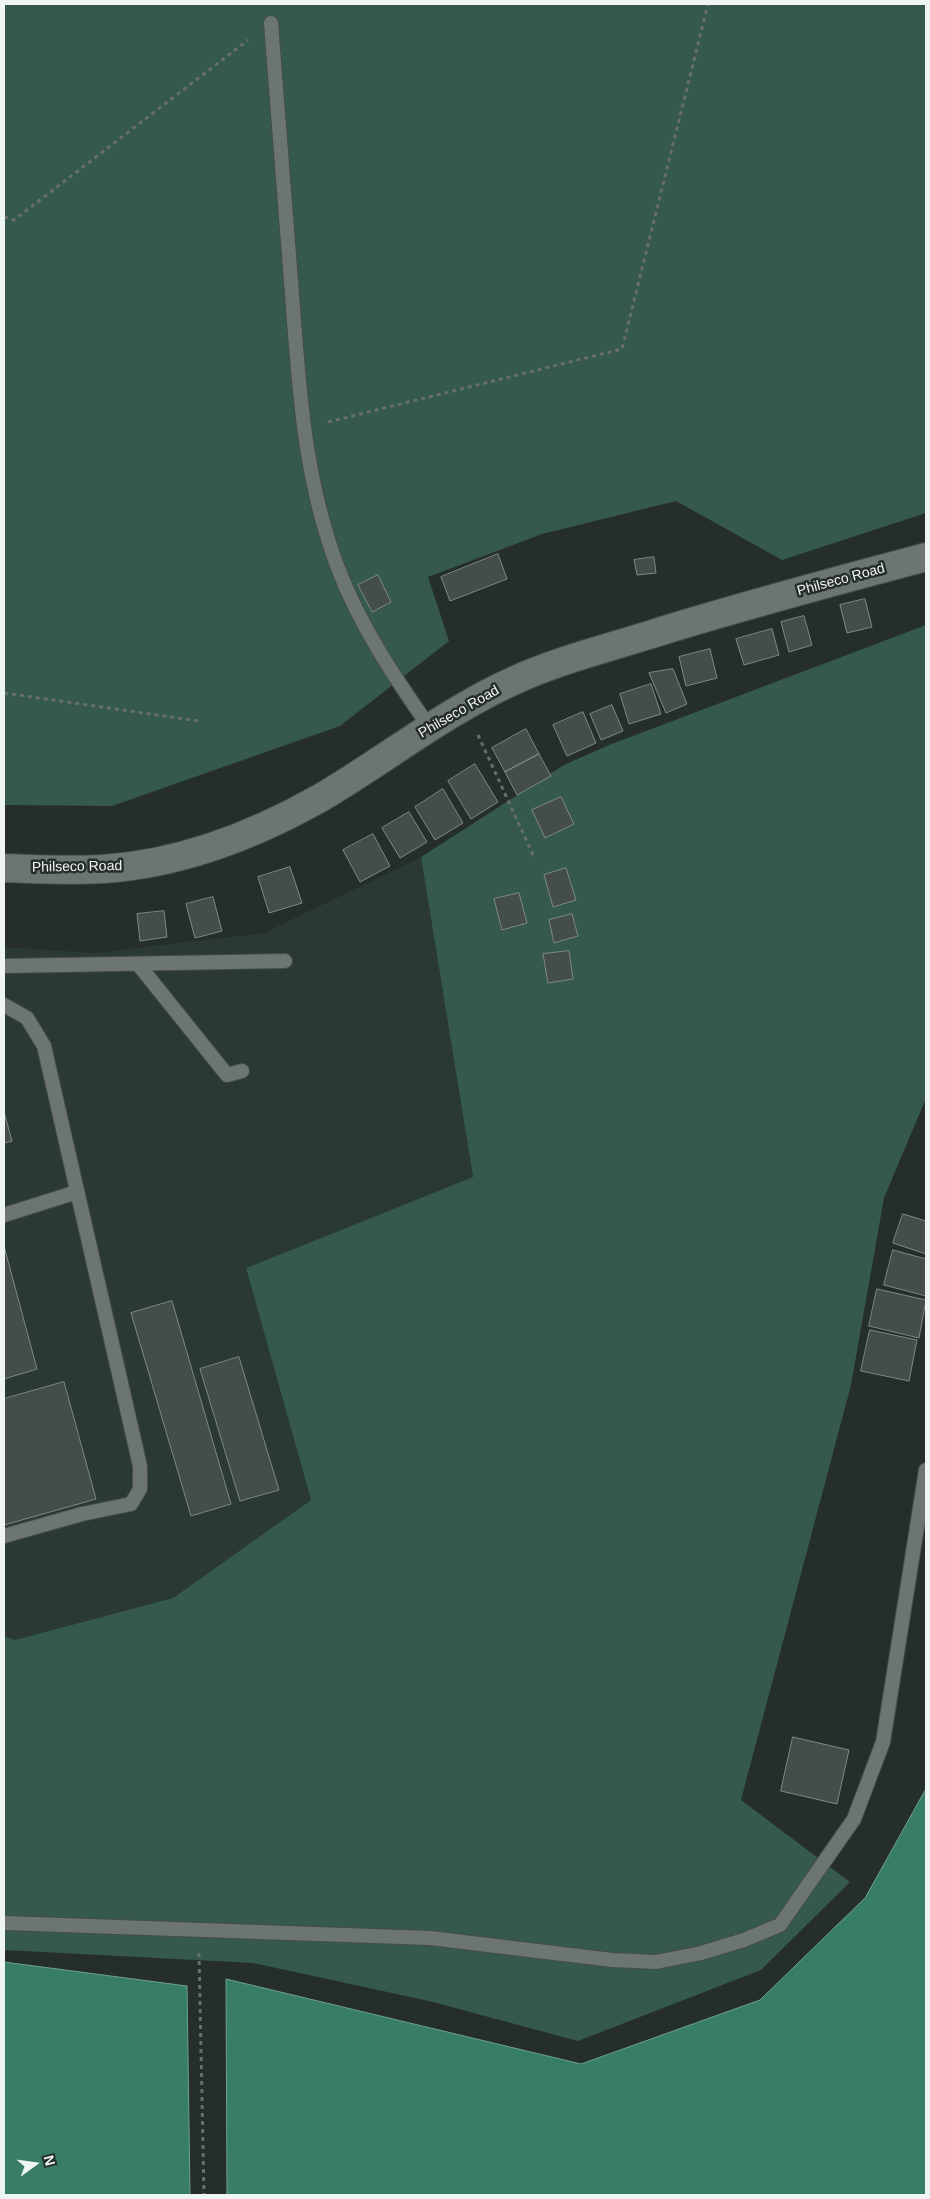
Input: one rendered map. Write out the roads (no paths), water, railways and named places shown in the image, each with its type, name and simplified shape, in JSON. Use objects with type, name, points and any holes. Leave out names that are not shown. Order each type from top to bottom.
[{"type":"street","name":"Philseco Road","points":[[4,868],[102,869],[136,866],[233,841],[275,823],[323,796],[430,728],[513,680],[582,655],[748,604],[926,558]]},
{"type":"lane","points":[[270,23],[303,428],[317,500],[338,568],[363,624],[398,683],[430,728]]},
{"type":"lane","points":[[4,966],[285,961]]},
{"type":"lane","points":[[138,964],[227,1075],[242,1071]]},
{"type":"lane","points":[[4,1005],[27,1018],[44,1046],[140,1466],[140,1489],[131,1504],[82,1514],[4,1536]]},
{"type":"lane","points":[[4,1215],[77,1192]]},
{"type":"lane","points":[[4,1923],[430,1938],[612,1960],[656,1962],[701,1954],[744,1940],[780,1925],[854,1818],[883,1742],[926,1470]]}]
